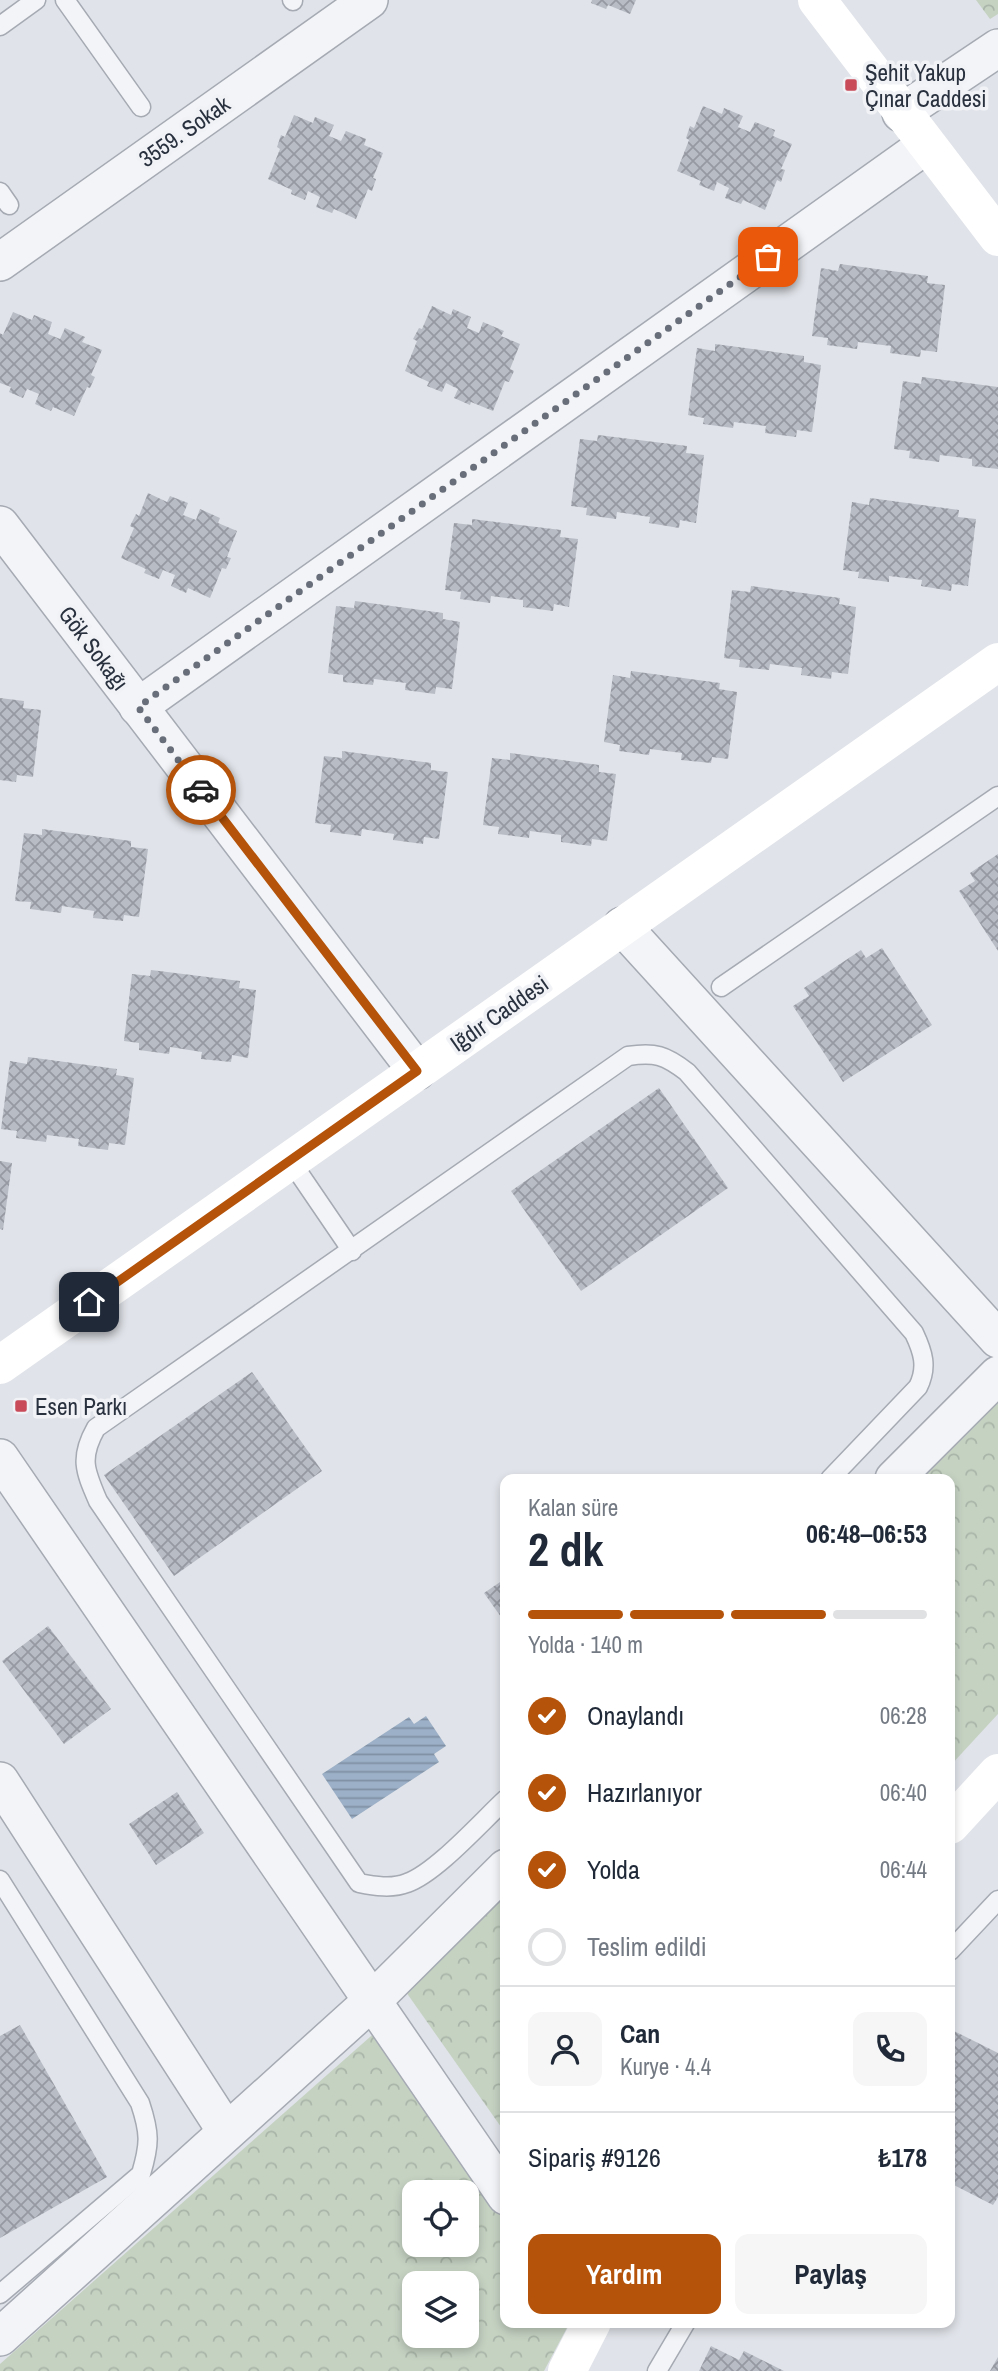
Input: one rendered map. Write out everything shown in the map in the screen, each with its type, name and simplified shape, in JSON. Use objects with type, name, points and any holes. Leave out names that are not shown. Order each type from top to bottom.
[{"type":"main road","points":[[817,0],[998,237]]},
{"type":"main road","name":"Iğdır Caddesi","points":[[0,1365],[998,662]]},
{"type":"main road","points":[[955,1820],[998,1773]]},
{"type":"main road","points":[[567,2371],[589,2328]]},
{"type":"street","name":"3559. Sokak","points":[[0,262],[369,0]]},
{"type":"street","points":[[901,113],[998,48]]},
{"type":"street","points":[[138,707],[926,145]]},
{"type":"street","name":"Gök Sokağı","points":[[0,526],[417,1071]]},
{"type":"street","points":[[622,926],[998,1339]]},
{"type":"street","points":[[899,1474],[998,1375]]},
{"type":"street","points":[[0,1458],[500,2187]]},
{"type":"street","points":[[0,1781],[226,2131]]},
{"type":"street","points":[[0,2337],[372,2001],[500,1874]]},
{"type":"lane","points":[[0,26],[36,0]]},
{"type":"lane","points":[[65,0],[141,107]]},
{"type":"lane","points":[[721,986],[998,796]]},
{"type":"lane","points":[[500,1805],[429,1872],[406,1884],[378,1887],[359,1883],[98,1501],[85,1473],[87,1445],[96,1428],[628,1056],[649,1053],[670,1059],[687,1072],[914,1333],[924,1353],[924,1375],[918,1387],[835,1474]]},
{"type":"lane","points":[[290,1160],[352,1251]]},
{"type":"lane","points":[[0,1880],[140,2103],[147,2124],[149,2148],[141,2174],[0,2294]]},
{"type":"lane","points":[[955,1946],[998,1900]]},
{"type":"lane","points":[[657,2371],[682,2328]]},
{"type":"green space","points":[[976,0],[998,0],[998,14],[990,19]]},
{"type":"green space","points":[[998,1392],[998,1714],[955,1761],[955,1474],[917,1474]]},
{"type":"green space","points":[[500,1897],[500,2125],[406,1992]]},
{"type":"green space","points":[[379,2029],[500,2206],[500,2328],[567,2328],[544,2371],[0,2371],[0,2364]]},
{"type":"water","points":[[426,1716],[446,1746],[434,1754],[439,1762],[352,1819],[322,1774],[409,1717],[414,1724]]},
{"type":"building","points":[[592,0],[636,0],[630,14],[608,5],[606,9],[591,3]]},
{"type":"building","points":[[703,106],[722,114],[724,108],[743,116],[738,127],[750,132],[755,122],[775,130],[773,136],[792,144],[781,169],[785,170],[781,182],[777,180],[765,210],[743,200],[741,204],[725,198],[729,188],[717,182],[714,191],[699,185],[701,181],[677,171],[689,140],[686,138],[690,126],[694,128]]},
{"type":"building","points":[[294,115],[313,123],[315,117],[334,125],[329,136],[341,141],[346,131],[366,139],[364,145],[383,153],[373,178],[376,179],[372,191],[368,189],[356,219],[334,209],[332,213],[316,207],[320,197],[308,191],[305,200],[291,194],[292,190],[268,179],[280,149],[277,147],[281,135],[285,137]]},
{"type":"building","points":[[840,264],[928,276],[927,283],[945,285],[937,352],[921,350],[920,357],[890,353],[891,346],[858,342],[857,349],[827,345],[828,338],[812,336],[821,268],[838,271]]},
{"type":"building","points":[[432,306],[451,315],[453,309],[471,317],[467,328],[479,333],[483,322],[504,331],[501,336],[520,344],[510,369],[514,371],[509,382],[505,381],[493,411],[454,398],[458,389],[446,383],[442,392],[427,386],[429,382],[405,371],[417,341],[413,339],[419,328],[422,329]]},
{"type":"building","points":[[13,312],[32,320],[34,315],[52,322],[48,334],[60,339],[65,328],[85,337],[82,342],[102,350],[91,375],[95,377],[90,388],[87,387],[74,416],[53,407],[51,411],[35,404],[39,394],[27,389],[23,398],[9,392],[11,387],[0,383],[0,333],[3,335]]},
{"type":"building","points":[[715,344],[804,356],[804,362],[821,365],[812,432],[797,430],[796,437],[765,433],[766,426],[734,422],[733,428],[703,424],[704,418],[688,415],[697,348],[715,351]]},
{"type":"building","points":[[922,377],[998,387],[998,469],[972,466],[972,459],[940,455],[939,462],[909,458],[910,451],[894,449],[903,381],[921,384]]},
{"type":"building","points":[[598,435],[687,446],[686,453],[704,455],[696,523],[680,520],[679,528],[649,523],[650,517],[617,512],[616,519],[586,515],[587,508],[571,506],[580,439],[597,441]]},
{"type":"building","points":[[148,493],[167,502],[170,496],[188,503],[183,515],[196,520],[200,509],[220,518],[218,523],[237,531],[227,557],[231,558],[226,569],[222,568],[210,598],[188,588],[186,593],[171,586],[175,575],[163,570],[159,579],[144,573],[146,569],[121,558],[134,528],[130,526],[136,514],[139,516]]},
{"type":"building","points":[[870,498],[959,510],[958,517],[976,519],[968,586],[952,584],[951,591],[921,586],[922,580],[889,576],[889,582],[858,578],[859,572],[843,570],[852,502],[869,505]]},
{"type":"building","points":[[472,519],[561,530],[560,537],[578,539],[569,607],[554,604],[553,611],[523,607],[523,600],[491,596],[490,603],[460,599],[461,592],[445,590],[454,523],[472,525]]},
{"type":"building","points":[[751,586],[840,598],[839,604],[856,607],[848,674],[832,672],[831,679],[801,675],[802,668],[770,664],[769,670],[739,667],[740,660],[724,658],[732,590],[750,592]]},
{"type":"building","points":[[355,601],[443,613],[443,619],[460,622],[452,689],[436,687],[435,694],[405,690],[406,683],[374,679],[373,685],[343,682],[343,675],[328,673],[336,606],[354,608]]},
{"type":"building","points":[[631,671],[720,683],[719,689],[737,692],[728,759],[712,757],[711,763],[681,760],[682,753],[650,749],[649,755],[619,751],[620,745],[604,742],[613,675],[630,678]]},
{"type":"building","points":[[0,698],[24,701],[23,708],[41,710],[33,777],[17,775],[16,782],[0,780]]},
{"type":"building","points":[[342,751],[431,763],[431,770],[448,772],[439,839],[424,837],[423,844],[393,840],[394,834],[362,829],[361,836],[330,832],[331,825],[315,823],[324,756],[342,758]]},
{"type":"building","points":[[510,753],[599,765],[599,772],[616,774],[607,841],[592,839],[591,846],[561,842],[561,835],[530,831],[529,838],[498,834],[499,827],[483,825],[492,758],[510,760]]},
{"type":"building","points":[[42,829],[131,841],[131,847],[148,849],[139,917],[124,915],[123,921],[93,918],[94,911],[62,906],[61,913],[30,909],[31,902],[15,901],[24,833],[42,835]]},
{"type":"building","points":[[998,854],[998,951],[959,891],[975,881],[970,873]]},
{"type":"building","points":[[882,948],[932,1025],[843,1082],[793,1006],[809,996],[804,988],[861,950],[866,958]]},
{"type":"building","points":[[151,970],[240,981],[239,988],[256,990],[248,1058],[232,1055],[231,1062],[201,1059],[202,1052],[170,1047],[169,1054],[139,1050],[139,1043],[124,1041],[132,974],[150,976]]},
{"type":"building","points":[[28,1057],[117,1069],[116,1075],[134,1078],[125,1145],[109,1143],[108,1150],[78,1146],[79,1139],[47,1135],[46,1142],[16,1138],[17,1131],[1,1129],[10,1061],[27,1064]]},
{"type":"building","points":[[659,1088],[728,1188],[581,1291],[511,1191]]},
{"type":"building","points":[[0,1161],[12,1163],[3,1230],[0,1229]]},
{"type":"building","points":[[252,1372],[322,1471],[174,1576],[104,1475]]},
{"type":"building","points":[[500,1582],[500,1616],[484,1593]]},
{"type":"building","points":[[48,1626],[111,1709],[64,1744],[2,1661]]},
{"type":"building","points":[[177,1792],[204,1833],[156,1865],[129,1824]]},
{"type":"building","points":[[20,2025],[107,2177],[0,2238],[0,2036]]},
{"type":"building","points":[[955,2032],[998,2053],[998,2197],[993,2205],[955,2186]]},
{"type":"building","points":[[711,2346],[739,2360],[744,2351],[784,2371],[699,2371]]},
{"type":"building","points":[[998,2357],[998,2371],[990,2371]]},
{"type":"way so far","points":[[201,790],[138,707],[768,257]]},
{"type":"place","name":"Şehit Yakup Çınar Caddesi","points":[[851,85]]},
{"type":"place","name":"Esen Parkı","points":[[21,1406]]},
{"type":"route","points":[[89,1302],[417,1071],[201,790]]}]
